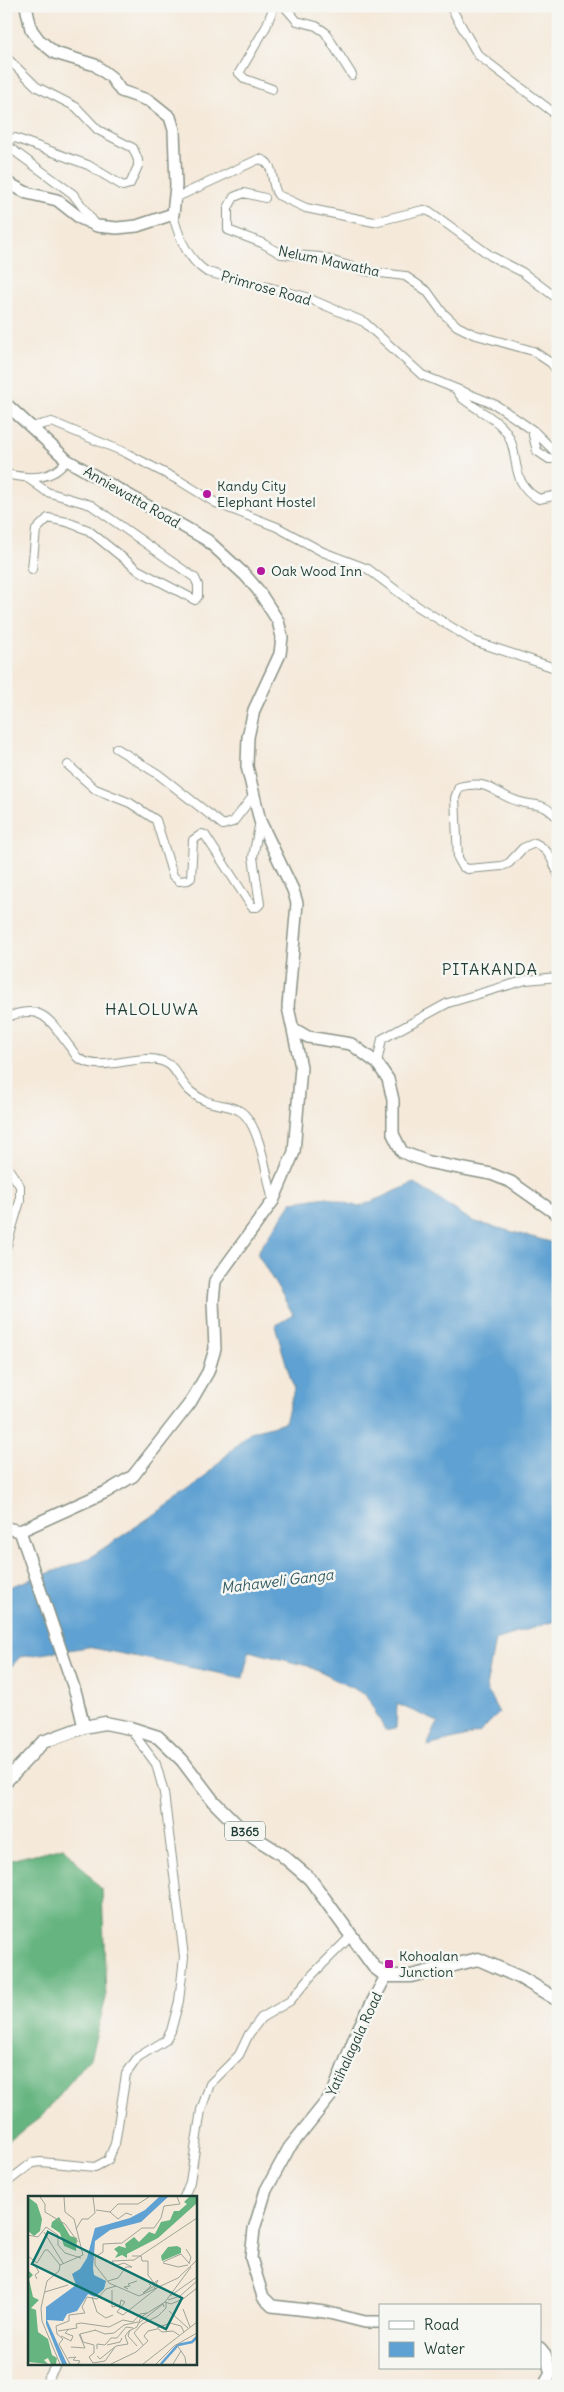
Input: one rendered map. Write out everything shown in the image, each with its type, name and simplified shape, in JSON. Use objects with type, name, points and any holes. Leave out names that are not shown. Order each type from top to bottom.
[{"type":"main road","name":"B365","points":[[6,1781],[42,1742],[84,1727],[105,1723],[130,1728],[158,1737],[182,1760],[213,1800],[240,1828],[281,1854],[310,1879],[350,1937],[374,1967],[386,1976]]},
{"type":"main road","points":[[386,1976],[411,1976],[478,1959],[521,1978],[558,2000]]},
{"type":"street","points":[[6,182],[27,193],[57,200],[80,218],[98,226],[117,228],[137,226],[173,214],[176,186],[174,130],[170,117],[150,101],[121,91],[111,77],[95,65],[55,53],[39,40],[31,30],[26,6]]},
{"type":"street","points":[[272,89],[245,79],[239,73],[266,27],[274,6]]},
{"type":"street","points":[[284,6],[297,21],[316,26],[326,32],[352,75]]},
{"type":"street","points":[[450,6],[478,55],[558,116]]},
{"type":"street","points":[[6,57],[37,87],[76,107],[98,130],[133,148],[138,160],[138,166],[130,184],[123,186],[88,165],[14,138],[6,140]]},
{"type":"street","points":[[6,145],[73,194],[98,226]]},
{"type":"street","points":[[175,198],[259,159],[270,164],[278,195],[306,208],[374,222],[423,210],[429,211],[491,256],[522,272],[558,300]]},
{"type":"street","name":"Nelum Mawatha","points":[[265,198],[244,193],[234,197],[228,208],[228,230],[262,243],[281,254],[320,257],[365,271],[405,276],[427,291],[443,313],[457,326],[473,334],[533,351],[551,363],[558,372]]},
{"type":"street","name":"Primrose Road","points":[[173,214],[176,226],[190,258],[207,272],[302,296],[364,322],[422,375],[457,391],[496,404],[534,431],[554,451],[558,451]]},
{"type":"street","points":[[457,391],[467,402],[503,428],[511,443],[519,477],[527,492],[539,500],[558,495]]},
{"type":"street","name":"Anniewatta Road","points":[[6,404],[67,460],[207,540],[258,590],[278,621],[282,637],[280,654],[254,710],[248,736],[247,766],[260,820],[294,890],[297,903],[288,1007],[301,1067],[294,1152],[273,1201],[215,1281],[212,1301],[215,1350],[208,1372],[190,1403],[132,1476],[106,1492],[20,1531]]},
{"type":"street","points":[[30,427],[52,422],[124,452],[180,481],[216,503],[277,527],[323,552],[368,569],[417,606],[474,640],[558,669]]},
{"type":"street","points":[[534,431],[532,435],[537,451],[549,459],[558,459]]},
{"type":"street","points":[[29,479],[53,473],[67,460]]},
{"type":"street","points":[[6,474],[29,479],[47,492],[91,505],[195,578],[198,585],[198,596],[194,600],[138,570],[88,530],[67,522],[48,518],[36,530],[32,569]]},
{"type":"street","points":[[116,748],[174,786],[223,825],[233,822],[254,794]]},
{"type":"street","points":[[68,765],[95,789],[130,803],[156,820],[173,876],[179,880],[191,878],[193,840],[202,834],[205,835],[252,907],[257,907],[260,904],[253,857],[260,820]]},
{"type":"street","points":[[558,818],[546,806],[516,801],[490,786],[474,783],[458,787],[456,798],[458,858],[463,866],[468,869],[502,866],[509,863],[523,848],[535,842],[546,848],[558,874]]},
{"type":"street","points":[[376,1063],[382,1039],[448,1003],[526,980],[558,977]]},
{"type":"street","points":[[6,1018],[27,1010],[38,1013],[52,1023],[78,1058],[96,1065],[149,1059],[164,1062],[175,1069],[188,1090],[199,1099],[210,1104],[239,1110],[249,1119],[257,1135],[273,1201]]},
{"type":"street","points":[[294,1029],[308,1037],[350,1044],[376,1063],[388,1079],[393,1100],[393,1134],[402,1152],[428,1162],[490,1174],[511,1182],[558,1215]]},
{"type":"street","points":[[6,1165],[20,1186],[20,1201],[6,1248]]},
{"type":"street","points":[[6,1528],[20,1531],[73,1686],[84,1727]]},
{"type":"street","points":[[6,2183],[32,2163],[41,2162],[94,2167],[108,2160],[115,2144],[126,2074],[138,2057],[166,2040],[171,2031],[179,2001],[184,1957],[164,1793],[156,1764],[130,1728]]},
{"type":"street","points":[[184,2196],[190,2182],[201,2110],[210,2084],[240,2055],[249,2034],[261,2018],[290,2001],[312,1975],[350,1937]]},
{"type":"street","name":"Yatihalagala Road","points":[[379,2322],[365,2322],[325,2312],[272,2306],[263,2297],[251,2258],[254,2228],[266,2190],[289,2148],[333,2093],[357,2031],[386,1976]]},
{"type":"street","points":[[542,2350],[554,2369],[544,2386]]},
{"type":"street","points":[[44,2386],[56,2364]]},
{"type":"green space","points":[[64,1847],[102,1890],[106,1998],[90,2058],[41,2117],[6,2143],[6,1861]]},
{"type":"water","name":"Mahaweli Ganga","points":[[414,1183],[472,1221],[558,1244],[558,1620],[495,1640],[486,1688],[499,1713],[479,1733],[427,1746],[438,1722],[397,1704],[396,1728],[385,1730],[366,1695],[308,1666],[249,1651],[243,1678],[88,1647],[20,1657],[6,1672],[6,1588],[86,1560],[192,1489],[250,1432],[285,1422],[294,1390],[275,1326],[293,1314],[257,1253],[292,1202],[327,1197],[359,1207]]},
{"type":"place","name":"Kandy City Elephant Hostel","points":[[207,494]]},
{"type":"place","name":"Oak Wood Inn","points":[[261,571]]},
{"type":"place","name":"Kohoalan Junction","points":[[389,1964]]},
{"type":"district","name":"PITAKANDA","points":[[490,969]]},
{"type":"district","name":"HALOLUWA","points":[[152,1009]]}]
